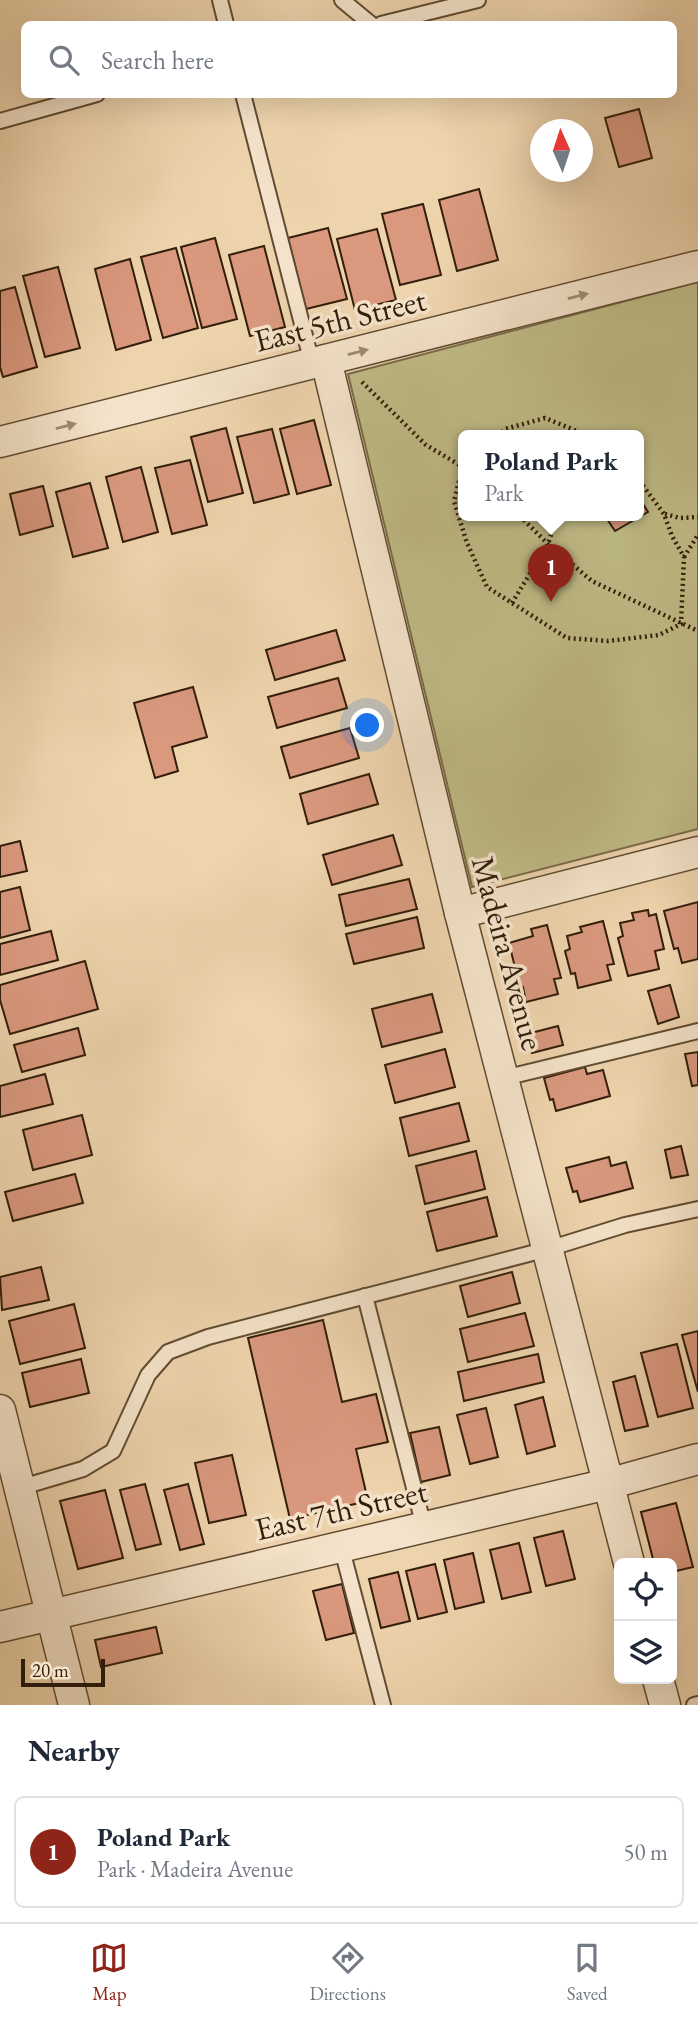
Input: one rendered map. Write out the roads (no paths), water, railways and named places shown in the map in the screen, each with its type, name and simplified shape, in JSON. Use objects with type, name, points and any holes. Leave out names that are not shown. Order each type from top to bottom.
[{"type":"street","name":"East 5th Street","points":[[0,442],[698,266]]},
{"type":"street","name":"Madeira Avenue","points":[[318,362],[628,1558]]},
{"type":"street","points":[[460,913],[698,852]]},
{"type":"street","points":[[0,1410],[74,1705]]},
{"type":"street","name":"East 7th Street","points":[[0,1627],[608,1484],[698,1459]]},
{"type":"street","points":[[659,1684],[665,1705]]},
{"type":"lane","points":[[220,0],[225,21]]},
{"type":"lane","points":[[342,0],[366,21]]},
{"type":"lane","points":[[393,21],[478,0]]},
{"type":"lane","points":[[0,121],[83,98]]},
{"type":"lane","points":[[244,98],[318,362]]},
{"type":"lane","points":[[504,1078],[698,1031]]},
{"type":"lane","points":[[19,1488],[83,1469],[113,1451],[148,1374],[168,1352],[208,1337],[548,1249],[625,1225],[698,1209]]},
{"type":"lane","points":[[365,1296],[424,1527]]},
{"type":"lane","points":[[341,1546],[383,1705]]},
{"type":"place","name":"Poland Park","points":[[551,602]]}]
